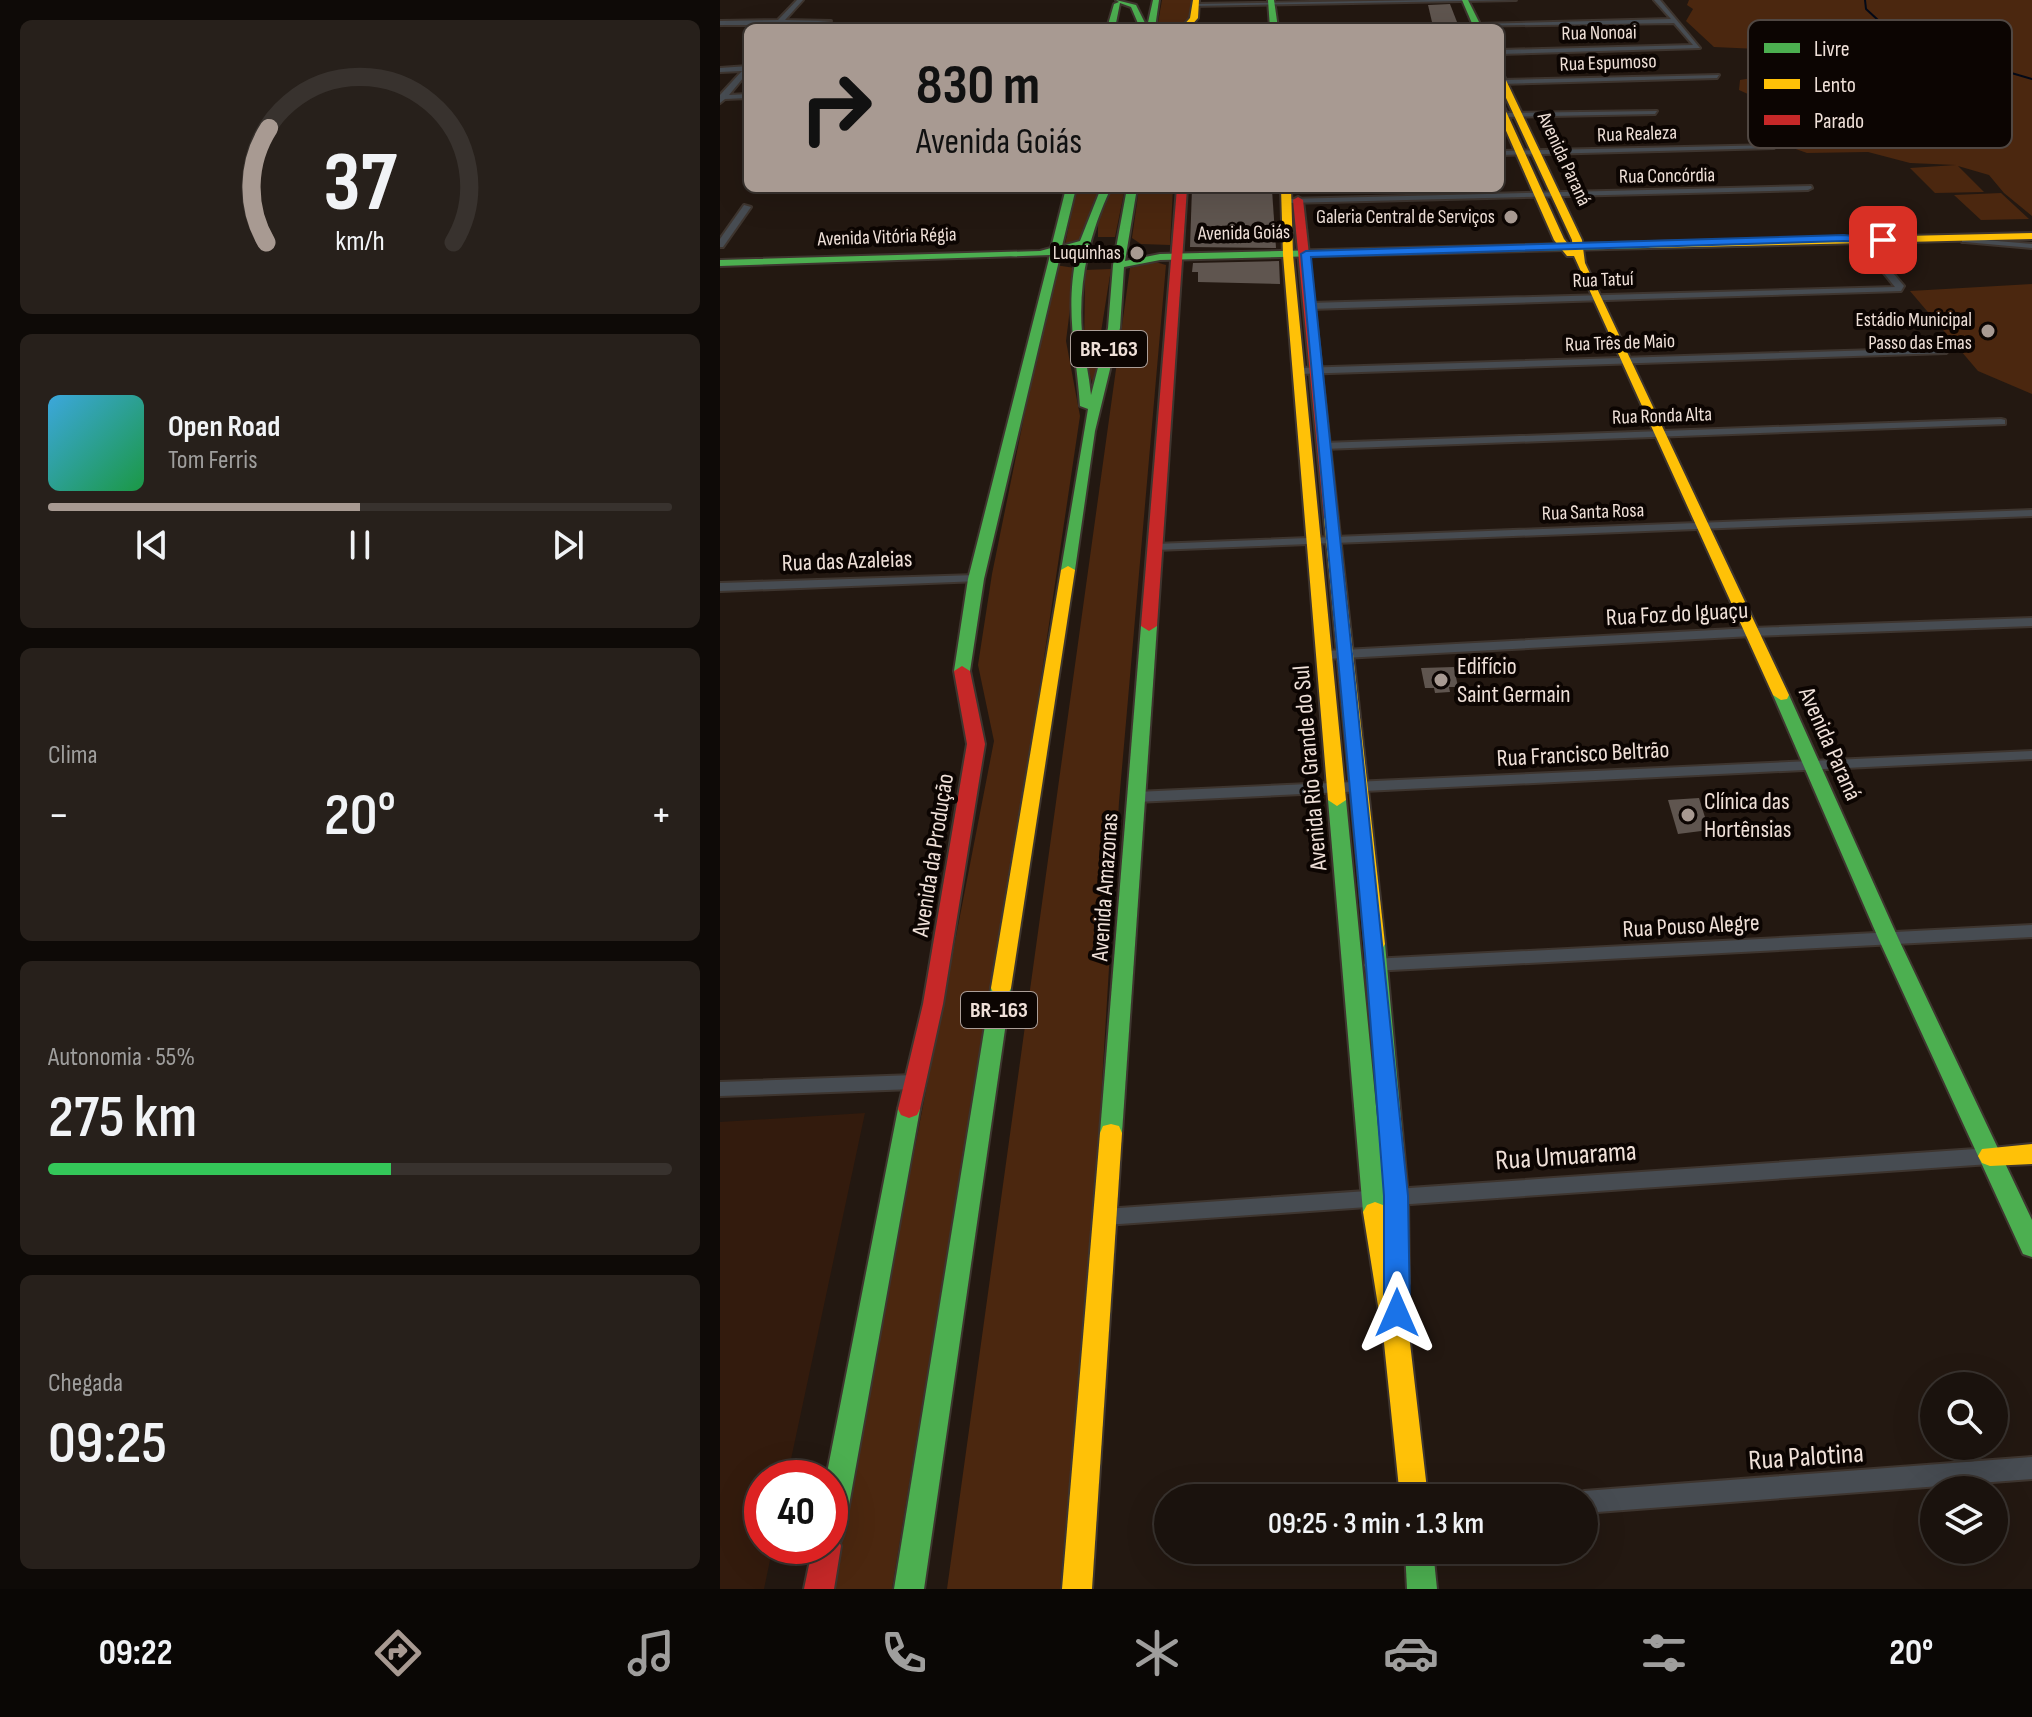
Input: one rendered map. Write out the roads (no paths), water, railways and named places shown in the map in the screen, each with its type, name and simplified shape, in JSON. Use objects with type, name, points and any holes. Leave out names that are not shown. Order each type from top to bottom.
[{"type":"main road","points":[[1152,24],[1156,0]]},
{"type":"main road","points":[[1112,24],[1119,1],[1134,6],[1142,24]]},
{"type":"main road","points":[[1459,1],[1470,24]]},
{"type":"main road","points":[[1274,24],[1276,2]]},
{"type":"main road","points":[[1276,2],[1281,24]]},
{"type":"main road","name":"Avenida Paraná","points":[[1506,113],[1528,153],[1814,765],[1889,940],[2032,1246]]},
{"type":"main road","name":"Avenida da Produção","points":[[844,1460],[914,1082],[933,1004],[976,744],[961,665],[976,579],[1070,192]]},
{"type":"main road","name":"BR-163","points":[[1089,431],[1086,376],[1076,337],[1075,298],[1086,243],[1105,192]]},
{"type":"main road","name":"BR-163","points":[[909,1589],[1041,751],[1048,686],[1084,481],[1089,431],[1114,328],[1118,265],[1131,192]]},
{"type":"main road","name":"Avenida Amazonas","points":[[1077,1589],[1182,192]]},
{"type":"main road","name":"Avenida Rio Grande do Sul","points":[[1292,194],[1334,655],[1336,787],[1372,1196],[1397,1343],[1412,1484]]},
{"type":"main road","name":"Avenida Goiás","points":[[1958,237],[2032,229]]},
{"type":"main road","name":"Avenida Goiás","points":[[1176,254],[1572,247],[1883,236],[2032,236]]},
{"type":"main road","points":[[1053,256],[1086,243],[1107,240],[1176,254]]},
{"type":"main road","name":"Avenida Rio Grande do Sul","points":[[1297,251],[1309,306],[1307,371],[1323,446],[1324,540]]},
{"type":"main road","points":[[1053,256],[1097,270],[1176,254]]},
{"type":"main road","name":"Avenida Vitória Régia","points":[[720,263],[1053,256]]},
{"type":"main road","name":"Avenida Vitória Régia","points":[[720,270],[1053,256]]},
{"type":"main road","name":"Avenida Rio Grande do Sul","points":[[1334,655],[1357,786],[1377,965],[1396,1196],[1397,1343]]},
{"type":"main road","name":"Rua Umuarama","points":[[1990,1156],[2032,1154]]},
{"type":"main road","points":[[819,1589],[824,1564]]},
{"type":"main road","points":[[1420,1564],[1422,1589]]},
{"type":"street","points":[[782,24],[800,0]]},
{"type":"street","points":[[782,24],[807,0]]},
{"type":"street","points":[[1193,16],[1276,2],[1513,0]]},
{"type":"street","points":[[1657,0],[1675,21]]},
{"type":"street","points":[[1504,26],[1675,21]]},
{"type":"street","name":"Rua Nonoai","points":[[1504,52],[1698,47],[1675,21]]},
{"type":"street","points":[[720,24],[826,24]]},
{"type":"street","points":[[720,71],[744,70]]},
{"type":"street","points":[[722,96],[744,71]]},
{"type":"street","name":"Rua Espumoso","points":[[1504,80],[1717,76]]},
{"type":"street","points":[[722,96],[744,95]]},
{"type":"street","points":[[1506,113],[1655,112]]},
{"type":"street","name":"Rua Realeza","points":[[1504,153],[1748,147]]},
{"type":"street","name":"Rua Concórdia","points":[[1292,194],[1547,195],[1808,188]]},
{"type":"street","points":[[720,229],[735,207],[747,207],[720,245]]},
{"type":"street","name":"Rua Tatuí","points":[[1309,306],[1898,289],[1900,286],[1871,252],[1883,236]]},
{"type":"street","points":[[1958,237],[2032,246]]},
{"type":"street","name":"Rua Três de Maio","points":[[1307,371],[1943,351]]},
{"type":"street","name":"Rua Ronda Alta","points":[[1323,446],[2001,422]]},
{"type":"street","name":"Rua Santa Rosa","points":[[1155,547],[2032,513]]},
{"type":"street","name":"Rua das Azaleias","points":[[720,587],[976,579]]},
{"type":"street","name":"Rua Foz do Iguaçu","points":[[1334,655],[1752,632],[2032,622]]},
{"type":"street","name":"Rua Francisco Beltrão","points":[[1136,797],[2032,755]]},
{"type":"street","name":"Rua Pouso Alegre","points":[[1352,967],[2032,931]]},
{"type":"street","points":[[720,1089],[914,1082]]},
{"type":"street","name":"Rua Umuarama","points":[[1105,1217],[1372,1196],[1990,1156]]},
{"type":"street","name":"Rua Palotina","points":[[1598,1501],[2032,1468]]},
{"type":"waterway","points":[[1865,0],[1866,9],[1878,20]]},
{"type":"waterway","points":[[2012,73],[2032,79]]},
{"type":"place","name":"Galeria Central de Serviços","points":[[1511,217]]},
{"type":"place","name":"Luquinhas","points":[[1137,253]]},
{"type":"place","name":"Estádio Municipal Passo das Emas","points":[[1988,331]]},
{"type":"place","name":"Edifício Saint Germain","points":[[1441,680]]},
{"type":"place","name":"Clínica das Hortênsias","points":[[1688,815]]}]
